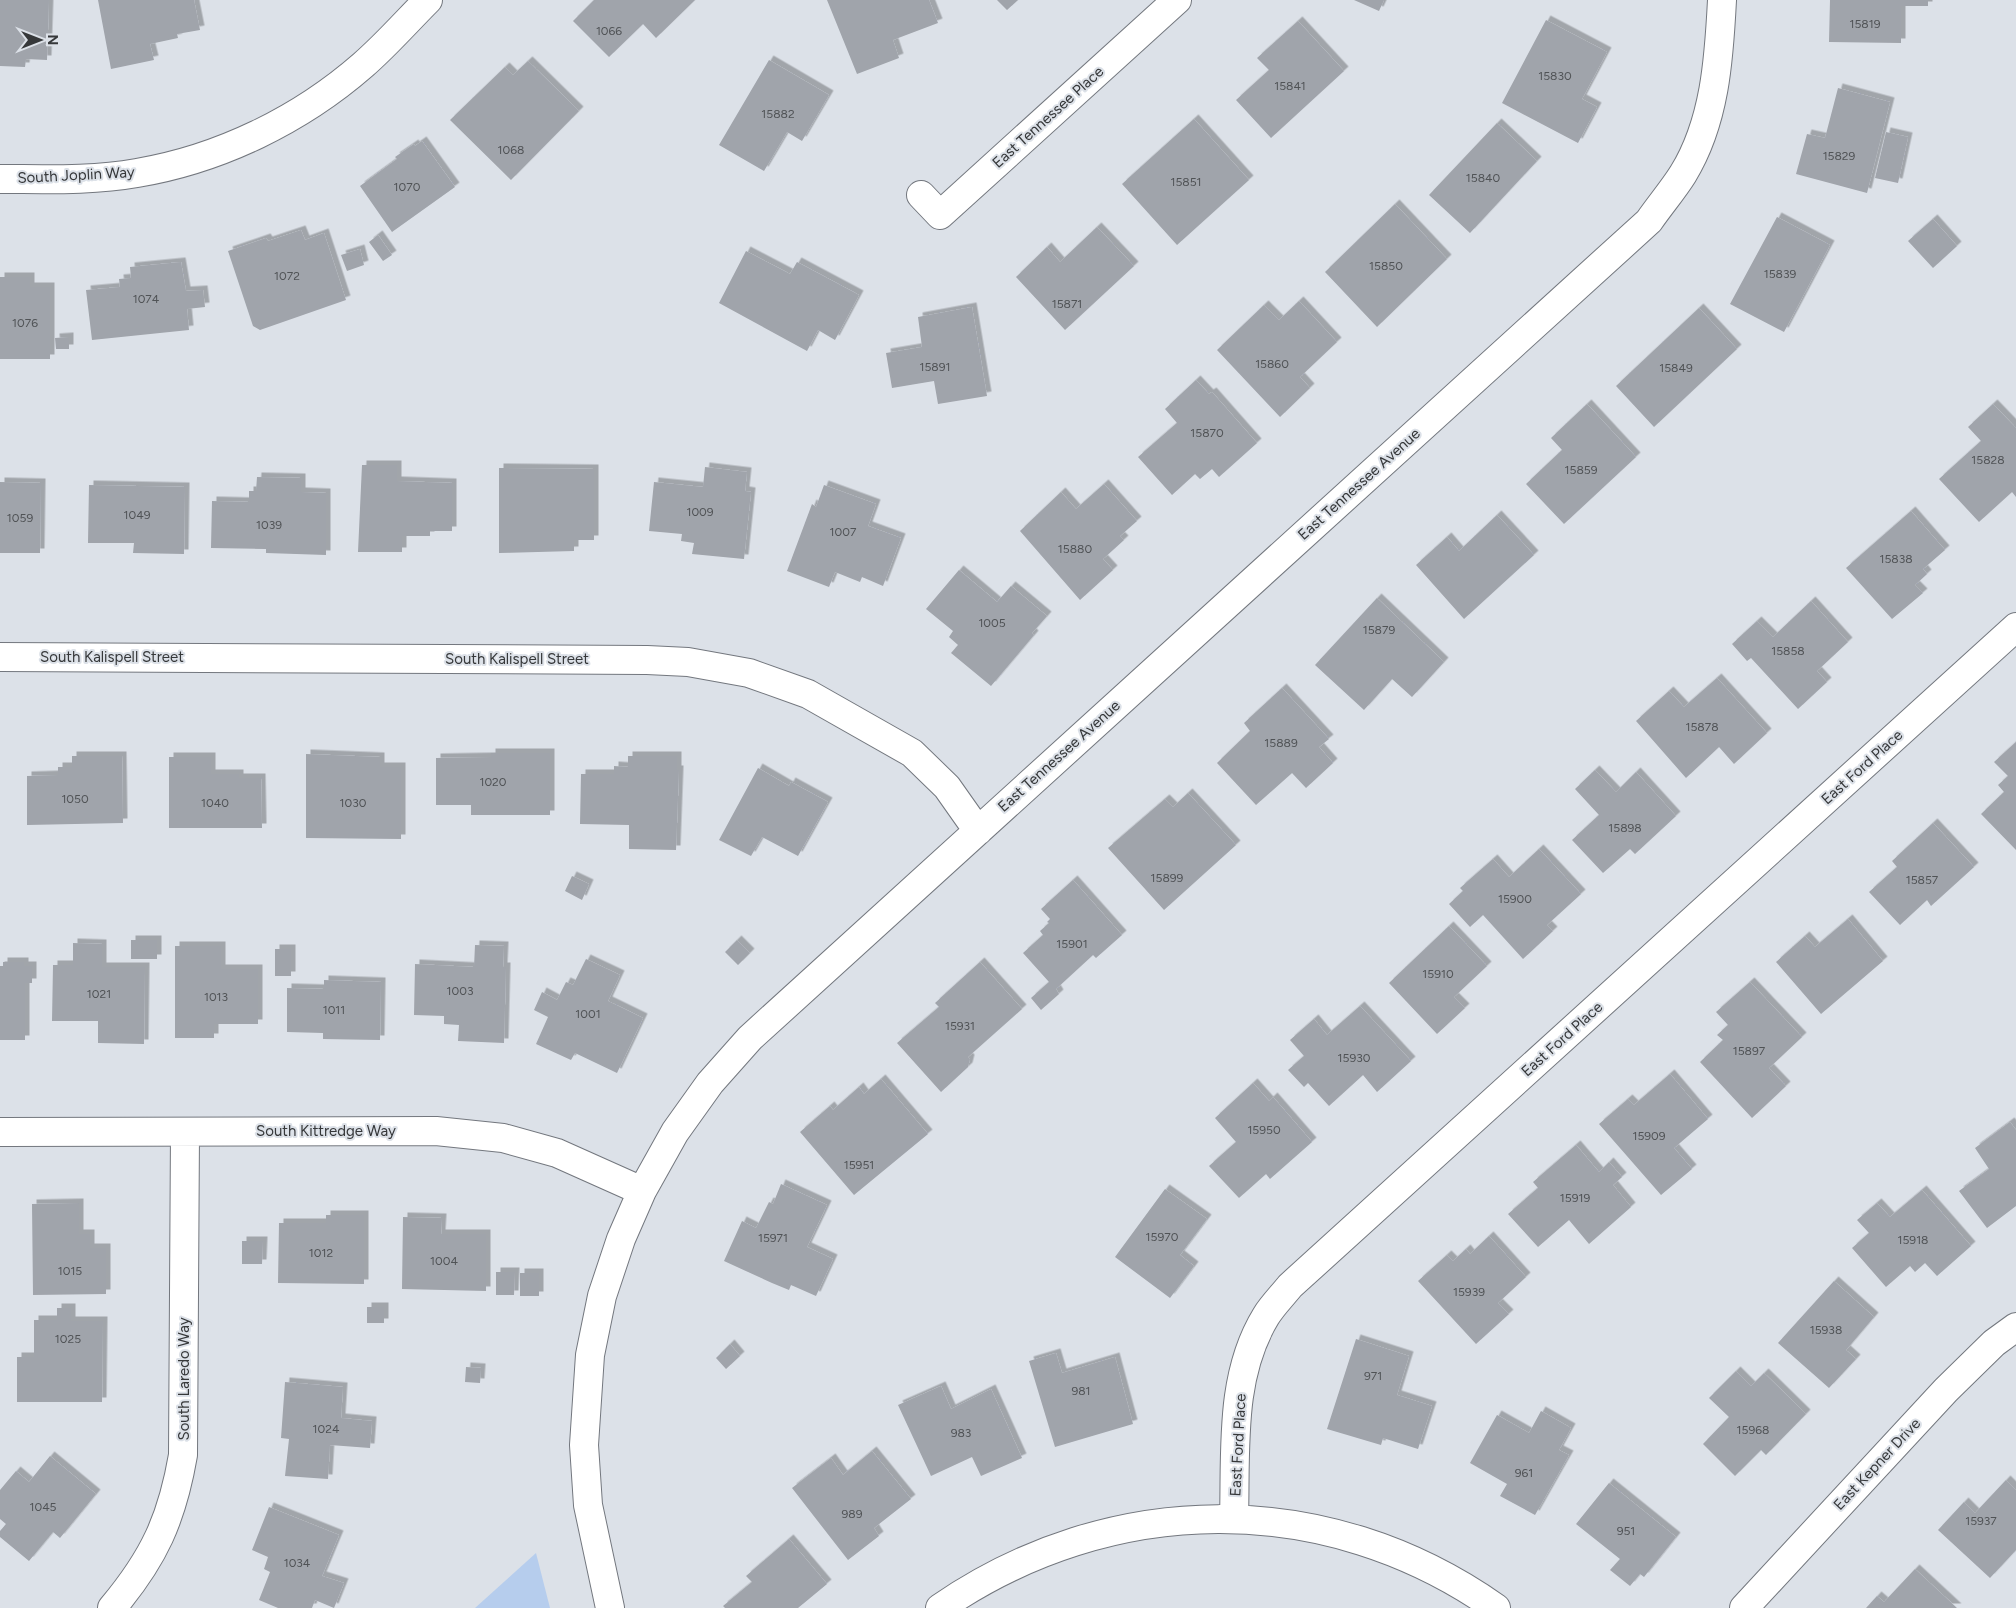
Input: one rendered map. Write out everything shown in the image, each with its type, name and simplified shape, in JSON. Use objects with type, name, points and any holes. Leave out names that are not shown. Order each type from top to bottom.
[{"type":"street","name":"South Joplin Way","points":[[0,179],[67,179],[136,173],[204,157],[258,134],[308,107],[364,64],[428,0]]},
{"type":"street","name":"East Tennessee Place","points":[[921,195],[940,215],[1177,0]]},
{"type":"street","name":"East Tennessee Avenue","points":[[610,1608],[588,1505],[584,1445],[590,1365],[602,1296],[621,1239],[642,1191],[675,1132],[710,1083],[750,1038],[1649,221],[1684,173],[1707,120],[1719,63],[1722,0]]},
{"type":"street","name":"East Ford Place","points":[[1234,1518],[1238,1399],[1246,1360],[1266,1316],[1290,1286],[2016,627]]},
{"type":"street","name":"South Kalispell Street","points":[[0,657],[688,662],[749,673],[808,694],[870,728],[912,753],[947,786],[978,831]]},
{"type":"street","name":"South Kittredge Way","points":[[0,1132],[436,1131],[503,1138],[557,1152],[642,1191]]},
{"type":"street","name":"South Laredo Way","points":[[112,1608],[136,1581],[162,1534],[176,1495],[183,1455],[185,1132]]},
{"type":"street","name":"East Kepner Drive","points":[[1744,1608],[1946,1390],[1994,1343],[2016,1327]]},
{"type":"street","points":[[940,1608],[970,1587],[1037,1554],[1085,1537],[1159,1522],[1234,1518],[1300,1525],[1373,1544],[1420,1563],[1464,1586],[1496,1608]]},
{"type":"shaded area","points":[[536,1553],[550,1608],[475,1608]]},
{"type":"building","points":[[0,0],[49,0],[47,60],[26,59],[25,67],[0,66]]},
{"type":"building","points":[[98,0],[194,0],[200,30],[177,34],[178,38],[150,44],[154,60],[111,69]]},
{"type":"building","points":[[594,0],[695,0],[656,38],[643,24],[609,57],[573,21]]},
{"type":"building","points":[[827,0],[929,0],[938,23],[893,40],[899,58],[857,74]]},
{"type":"building","points":[[997,0],[1018,0],[1007,10]]},
{"type":"building","points":[[1354,0],[1384,0],[1379,11]]},
{"type":"building","points":[[1830,0],[1928,0],[1928,6],[1901,6],[1901,43],[1829,42]]},
{"type":"building","points":[[1546,20],[1607,52],[1582,99],[1597,107],[1578,143],[1502,103]]},
{"type":"building","points":[[1298,21],[1344,71],[1271,138],[1236,100],[1269,70],[1257,58]]},
{"type":"building","points":[[769,60],[829,95],[802,141],[787,132],[764,171],[719,145]]},
{"type":"building","points":[[528,61],[579,111],[511,180],[450,120],[505,67],[513,75]]},
{"type":"building","points":[[1838,88],[1890,102],[1867,193],[1796,174],[1807,134],[1825,138]]},
{"type":"building","points":[[1194,119],[1249,180],[1177,245],[1122,184]]},
{"type":"building","points":[[1497,123],[1537,161],[1470,233],[1429,195]]},
{"type":"building","points":[[1886,132],[1908,137],[1898,183],[1875,178]]},
{"type":"building","points":[[422,141],[455,187],[392,232],[360,186],[397,159],[395,157]]},
{"type":"building","points":[[1395,204],[1447,259],[1377,327],[1325,272]]},
{"type":"building","points":[[1777,217],[1830,245],[1784,332],[1730,304]]},
{"type":"building","points":[[1933,219],[1957,246],[1933,268],[1908,241]]},
{"type":"building","points":[[1097,227],[1134,266],[1065,330],[1016,277],[1047,247],[1060,262]]},
{"type":"building","points":[[301,230],[305,240],[324,233],[346,300],[260,330],[253,326],[228,251],[266,238],[268,241]]},
{"type":"building","points":[[378,235],[392,255],[383,261],[369,242]]},
{"type":"building","points":[[360,249],[364,265],[347,271],[341,255]]},
{"type":"building","points":[[746,251],[790,274],[797,262],[859,295],[835,340],[818,330],[807,351],[719,303]]},
{"type":"building","points":[[181,262],[186,291],[203,290],[205,307],[187,309],[189,330],[92,340],[86,290],[120,287],[119,279],[131,278],[130,267]]},
{"type":"building","points":[[0,277],[30,277],[30,287],[50,287],[50,359],[0,359]]},
{"type":"building","points":[[1299,301],[1337,342],[1300,377],[1310,388],[1280,417],[1217,350],[1264,305],[1279,320]]},
{"type":"building","points":[[972,307],[987,396],[938,404],[934,381],[892,388],[886,353],[922,347],[918,317]]},
{"type":"building","points":[[1699,308],[1737,349],[1654,427],[1616,386]]},
{"type":"building","points":[[69,337],[69,349],[56,349],[55,338]]},
{"type":"building","points":[[1196,380],[1209,394],[1212,392],[1257,443],[1219,477],[1212,469],[1200,479],[1195,474],[1172,495],[1138,457],[1177,423],[1165,409]]},
{"type":"building","points":[[1587,404],[1636,457],[1564,524],[1526,484],[1562,450],[1551,438]]},
{"type":"building","points":[[1993,404],[2016,428],[2016,497],[2012,492],[1979,522],[1939,479],[1981,441],[1968,427]]},
{"type":"building","points":[[362,465],[397,465],[397,481],[452,483],[452,531],[430,531],[430,536],[402,536],[402,552],[358,552]]},
{"type":"building","points":[[705,467],[747,472],[745,491],[751,492],[744,559],[692,554],[694,543],[681,541],[682,534],[649,531],[654,482],[703,487]]},
{"type":"building","points":[[499,468],[594,469],[594,540],[574,540],[574,551],[499,553]]},
{"type":"building","points":[[257,477],[301,478],[301,492],[326,493],[326,555],[266,553],[266,549],[211,548],[212,501],[249,502],[249,491],[256,491]]},
{"type":"building","points":[[0,482],[41,483],[40,553],[0,553]]},
{"type":"building","points":[[1104,484],[1137,521],[1120,536],[1124,540],[1103,559],[1113,570],[1080,600],[1020,531],[1061,492],[1076,509]]},
{"type":"building","points":[[89,485],[185,487],[184,554],[133,553],[134,543],[88,543]]},
{"type":"building","points":[[824,485],[876,504],[868,526],[901,538],[883,586],[862,577],[860,582],[835,572],[829,587],[787,571],[812,504],[816,507]]},
{"type":"building","points":[[1911,511],[1945,550],[1923,569],[1927,574],[1915,585],[1923,593],[1892,619],[1846,568]]},
{"type":"building","points":[[1497,515],[1534,555],[1464,619],[1416,565],[1447,537],[1459,551]]},
{"type":"building","points":[[959,570],[997,602],[1011,586],[1047,616],[1032,633],[1034,635],[991,686],[951,653],[958,645],[949,637],[953,631],[926,609]]},
{"type":"building","points":[[1377,598],[1444,662],[1412,697],[1392,679],[1364,710],[1315,665]]},
{"type":"building","points":[[1811,601],[1848,642],[1817,671],[1827,682],[1798,709],[1751,658],[1747,661],[1732,644],[1757,621],[1773,637]]},
{"type":"building","points":[[1717,678],[1767,733],[1734,764],[1719,747],[1686,778],[1636,721],[1669,691],[1684,707]]},
{"type":"building","points":[[1282,688],[1329,739],[1319,747],[1333,763],[1306,788],[1292,773],[1256,805],[1217,763],[1250,731],[1244,723]]},
{"type":"building","points":[[2016,742],[2016,850],[1981,814],[2004,792],[1998,785],[2008,776],[1994,762]]},
{"type":"building","points":[[491,753],[550,753],[550,815],[471,815],[471,805],[436,805],[436,758],[491,757]]},
{"type":"building","points":[[306,754],[380,757],[380,767],[401,767],[401,839],[306,838]]},
{"type":"building","points":[[72,756],[122,756],[123,823],[27,825],[27,776],[58,775],[58,767],[72,767]]},
{"type":"building","points":[[628,756],[677,756],[677,770],[679,770],[676,850],[629,849],[629,825],[580,824],[581,774],[614,774],[614,766],[628,767]]},
{"type":"building","points":[[169,757],[211,757],[211,774],[239,774],[239,778],[261,778],[262,828],[169,828]]},
{"type":"building","points":[[758,768],[789,786],[791,782],[828,802],[798,856],[762,837],[751,856],[719,840]]},
{"type":"building","points":[[1595,770],[1616,792],[1636,772],[1676,816],[1635,854],[1630,849],[1603,873],[1572,840],[1599,815],[1575,789]]},
{"type":"building","points":[[1188,793],[1236,845],[1164,910],[1108,848],[1165,799],[1173,807]]},
{"type":"building","points":[[1933,823],[1974,867],[1931,906],[1927,900],[1900,925],[1869,892],[1897,867],[1892,861]]},
{"type":"building","points":[[1539,849],[1581,894],[1547,925],[1553,931],[1523,959],[1483,915],[1470,927],[1449,904],[1463,891],[1460,888],[1493,859],[1509,877]]},
{"type":"building","points":[[572,876],[589,884],[582,900],[565,891]]},
{"type":"building","points":[[1073,880],[1122,935],[1096,958],[1093,955],[1056,989],[1059,994],[1041,1010],[1031,998],[1049,982],[1023,953],[1043,935],[1040,931],[1049,923],[1047,922],[1050,919],[1041,909]]},
{"type":"building","points":[[1848,919],[1883,961],[1821,1014],[1776,962],[1805,936],[1815,947]]},
{"type":"building","points":[[1449,926],[1487,966],[1454,997],[1465,1008],[1437,1034],[1389,983]]},
{"type":"building","points":[[131,940],[157,940],[157,959],[131,959]]},
{"type":"building","points":[[737,940],[750,953],[738,965],[725,952]]},
{"type":"building","points":[[73,943],[102,944],[102,967],[145,967],[144,1044],[98,1043],[98,1021],[52,1021],[53,965],[73,965]]},
{"type":"building","points":[[475,945],[504,946],[503,967],[506,967],[504,1043],[458,1041],[459,1025],[444,1024],[444,1016],[414,1015],[415,964],[474,967]]},
{"type":"building","points":[[175,946],[221,946],[221,969],[258,969],[258,1024],[214,1024],[214,1038],[175,1038]]},
{"type":"building","points":[[275,949],[291,949],[291,976],[275,976]]},
{"type":"building","points":[[586,959],[620,975],[608,1001],[643,1018],[617,1073],[575,1053],[571,1060],[536,1044],[548,1017],[534,1010],[542,992],[557,1000],[566,982],[573,985]]},
{"type":"building","points":[[3,962],[24,962],[24,966],[32,966],[32,983],[25,983],[25,1040],[0,1040],[0,966],[3,966]]},
{"type":"building","points":[[980,962],[1022,1009],[968,1057],[970,1059],[968,1067],[941,1092],[897,1043],[939,1007],[935,1003]]},
{"type":"building","points":[[324,980],[381,982],[380,1040],[323,1039],[323,1033],[287,1032],[287,988],[324,989]]},
{"type":"building","points":[[1750,982],[1802,1037],[1769,1068],[1786,1086],[1752,1118],[1700,1062],[1723,1040],[1717,1035],[1728,1025],[1716,1012]]},
{"type":"building","points":[[1360,1006],[1411,1061],[1377,1092],[1363,1075],[1329,1106],[1308,1083],[1304,1087],[1288,1070],[1304,1056],[1290,1040],[1314,1019],[1327,1035]]},
{"type":"building","points":[[1670,1074],[1708,1119],[1674,1148],[1692,1169],[1661,1195],[1599,1124],[1628,1099],[1634,1105]]},
{"type":"building","points":[[881,1079],[928,1134],[854,1195],[800,1132],[830,1106],[833,1110],[859,1087],[864,1094]]},
{"type":"building","points":[[1253,1083],[1269,1101],[1273,1097],[1312,1142],[1270,1179],[1266,1174],[1239,1198],[1209,1166],[1236,1142],[1215,1118]]},
{"type":"building","points":[[2010,1122],[2016,1130],[2016,1206],[1987,1228],[1959,1191],[1989,1169],[1975,1148]]},
{"type":"building","points":[[1576,1145],[1599,1172],[1609,1162],[1622,1177],[1613,1185],[1631,1207],[1589,1244],[1569,1220],[1538,1247],[1508,1214],[1538,1188],[1533,1182]]},
{"type":"building","points":[[781,1184],[827,1205],[807,1247],[833,1259],[816,1296],[791,1285],[789,1290],[724,1261],[742,1221],[756,1228],[769,1202],[773,1204]]},
{"type":"building","points":[[1165,1189],[1207,1219],[1180,1255],[1194,1266],[1170,1298],[1115,1257]]},
{"type":"building","points":[[1922,1190],[1971,1246],[1937,1276],[1925,1263],[1915,1272],[1910,1266],[1886,1287],[1852,1248],[1869,1233],[1857,1220],[1877,1203],[1890,1217]]},
{"type":"building","points":[[79,1203],[79,1234],[90,1234],[90,1248],[106,1248],[106,1294],[33,1295],[32,1204]]},
{"type":"building","points":[[326,1215],[364,1215],[364,1284],[278,1283],[279,1223],[326,1223]]},
{"type":"building","points":[[403,1217],[442,1218],[441,1234],[486,1234],[486,1291],[402,1289]]},
{"type":"building","points":[[1489,1236],[1526,1277],[1498,1303],[1509,1314],[1476,1344],[1418,1281],[1447,1255],[1453,1261],[1466,1249],[1470,1254]]},
{"type":"building","points":[[242,1241],[263,1241],[262,1264],[242,1264]]},
{"type":"building","points":[[496,1272],[515,1272],[514,1295],[496,1295]]},
{"type":"building","points":[[520,1273],[539,1273],[539,1296],[520,1296]]},
{"type":"building","points":[[1834,1281],[1874,1317],[1846,1350],[1856,1359],[1829,1388],[1778,1343]]},
{"type":"building","points":[[367,1307],[384,1307],[384,1323],[367,1323]]},
{"type":"building","points":[[57,1308],[71,1308],[71,1321],[103,1321],[102,1402],[17,1402],[17,1357],[34,1357],[34,1320],[57,1320]]},
{"type":"building","points":[[1356,1339],[1409,1356],[1397,1395],[1432,1406],[1418,1449],[1383,1438],[1381,1445],[1327,1429]]},
{"type":"building","points":[[730,1344],[740,1356],[726,1369],[716,1358]]},
{"type":"building","points":[[1056,1353],[1062,1373],[1115,1357],[1133,1424],[1055,1447],[1029,1361]]},
{"type":"building","points":[[466,1367],[481,1368],[480,1383],[465,1382]]},
{"type":"building","points":[[1736,1371],[1751,1386],[1764,1373],[1806,1414],[1766,1455],[1761,1450],[1735,1476],[1703,1444],[1729,1417],[1709,1398]]},
{"type":"building","points":[[285,1382],[343,1387],[341,1418],[372,1421],[370,1448],[330,1445],[328,1479],[285,1476],[289,1439],[281,1438]]},
{"type":"building","points":[[941,1386],[951,1409],[991,1389],[1022,1458],[981,1476],[972,1457],[931,1476],[898,1405]]},
{"type":"building","points":[[1541,1411],[1571,1428],[1559,1450],[1569,1455],[1535,1515],[1500,1496],[1507,1484],[1470,1463],[1497,1415],[1529,1433]]},
{"type":"building","points":[[872,1451],[911,1499],[874,1528],[879,1536],[848,1560],[792,1488],[831,1458],[843,1475]]},
{"type":"building","points":[[50,1456],[96,1494],[60,1538],[53,1532],[29,1561],[0,1537],[0,1531],[6,1524],[0,1519],[0,1490],[16,1471],[29,1482]]},
{"type":"building","points":[[2006,1480],[2016,1490],[2016,1550],[1990,1578],[1938,1530],[1964,1502],[1975,1513]]},
{"type":"building","points":[[1609,1483],[1676,1537],[1644,1577],[1640,1574],[1630,1586],[1610,1570],[1620,1559],[1576,1524]]},
{"type":"building","points":[[269,1507],[339,1535],[322,1576],[344,1583],[334,1608],[315,1600],[312,1608],[278,1608],[259,1600],[270,1572],[264,1569],[268,1557],[252,1550]]},
{"type":"building","points":[[789,1539],[827,1584],[798,1608],[725,1608],[723,1606],[752,1582],[746,1576]]},
{"type":"building","points":[[1915,1569],[1957,1608],[1866,1608],[1877,1596],[1884,1602]]}]
